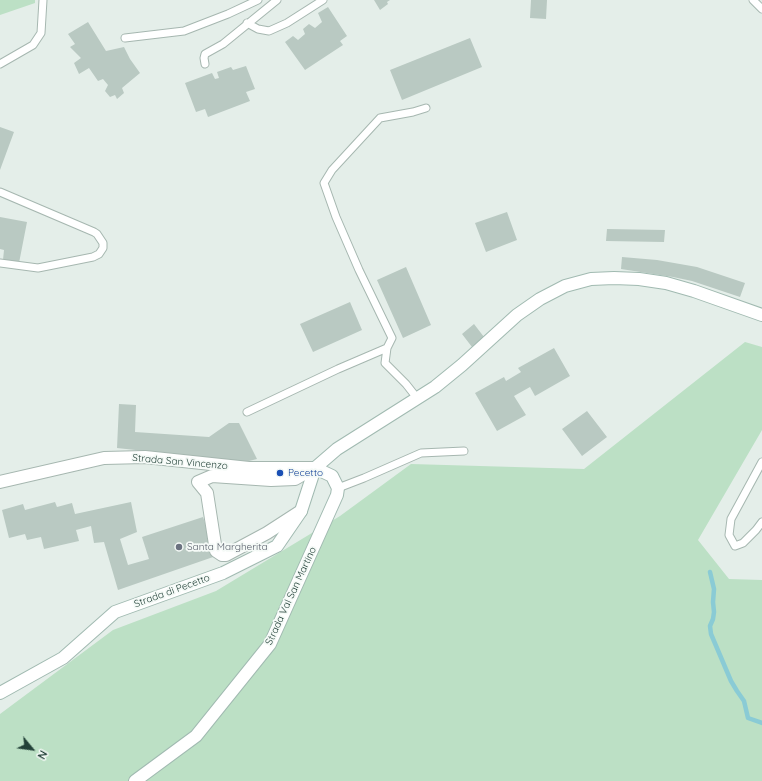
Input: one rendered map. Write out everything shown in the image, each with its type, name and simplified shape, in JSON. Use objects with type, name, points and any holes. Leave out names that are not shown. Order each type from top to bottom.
[{"type":"street","points":[[301,511],[267,533],[226,555],[222,555],[216,551],[207,493],[198,482],[212,476],[271,480],[295,479],[315,468],[337,449],[435,387],[462,365],[517,315],[540,299],[565,286],[590,279],[639,279],[666,283],[694,291],[762,315]]},
{"type":"street","name":"Strada San Vincenzo","points":[[0,482],[104,458],[145,457],[249,468],[315,468]]},
{"type":"street","points":[[315,468],[332,476],[338,488]]},
{"type":"street","name":"Strada di Pecetto","points":[[0,693],[63,658],[115,612],[223,573],[278,546],[301,511],[315,468]]},
{"type":"street","name":"Strada Val San Martino","points":[[135,781],[196,736],[270,644],[337,495],[338,488]]},
{"type":"lane","points":[[0,64],[33,45],[41,33],[43,0]]},
{"type":"lane","points":[[125,38],[184,31],[228,14],[258,0]]},
{"type":"lane","points":[[205,64],[205,54],[223,44],[277,0]]},
{"type":"lane","points":[[247,24],[258,30],[269,31],[287,23],[323,0]]},
{"type":"lane","points":[[753,0],[762,9]]},
{"type":"lane","points":[[417,398],[406,384],[385,363],[387,348],[392,338],[359,270],[336,217],[324,183],[332,170],[380,118],[414,112],[426,108]]},
{"type":"lane","points":[[0,192],[94,232],[103,243],[103,248],[99,254],[38,268],[0,263]]},
{"type":"lane","points":[[246,412],[387,348]]},
{"type":"lane","points":[[338,488],[421,453],[464,451]]},
{"type":"lane","points":[[762,462],[731,519],[729,535],[736,546],[743,543],[762,522]]},
{"type":"green space","points":[[0,0],[35,0],[35,3],[0,15]]},
{"type":"green space","points":[[745,342],[762,347],[762,430],[698,540],[729,579],[762,580],[762,781],[0,781],[0,714],[113,630],[216,591],[340,516],[411,464],[584,469]]},
{"type":"building","points":[[374,0],[390,0],[387,2],[388,4],[380,10]]},
{"type":"building","points":[[531,0],[547,0],[546,19],[530,18]]},
{"type":"building","points":[[328,7],[347,36],[340,41],[343,45],[305,70],[285,42],[293,36],[298,40],[305,34],[303,29],[309,24],[315,28],[322,22],[318,13]]},
{"type":"building","points":[[88,22],[106,51],[124,47],[140,73],[122,88],[124,93],[117,99],[115,95],[110,97],[105,91],[108,85],[103,79],[98,81],[89,68],[79,74],[74,63],[81,58],[70,47],[75,44],[68,34]]},
{"type":"building","points":[[470,38],[482,67],[402,100],[390,70]]},
{"type":"building","points":[[246,66],[255,89],[246,92],[250,101],[208,117],[205,109],[196,112],[185,83],[212,73],[215,79],[219,78],[217,72],[231,67],[233,70]]},
{"type":"building","points":[[0,127],[14,132],[0,170]]},
{"type":"building","points":[[507,212],[517,240],[486,252],[475,223]]},
{"type":"building","points":[[0,217],[27,222],[19,263],[3,260],[4,250],[0,249]]},
{"type":"building","points":[[607,229],[665,230],[664,242],[606,241]]},
{"type":"building","points":[[622,257],[657,260],[697,267],[745,283],[740,297],[692,281],[621,269]]},
{"type":"building","points":[[406,267],[431,325],[403,338],[377,280]]},
{"type":"building","points":[[350,302],[362,330],[313,352],[300,324]]},
{"type":"building","points":[[474,324],[484,337],[472,347],[462,334]]},
{"type":"building","points":[[554,348],[570,376],[535,396],[530,387],[514,396],[526,415],[497,431],[475,393],[504,377],[506,381],[521,372],[518,368]]},
{"type":"building","points":[[119,404],[136,405],[135,432],[209,437],[229,423],[239,423],[257,459],[245,462],[117,448]]},
{"type":"building","points":[[587,411],[607,437],[582,456],[562,429]]},
{"type":"building","points":[[55,502],[57,507],[72,503],[75,514],[131,502],[137,532],[120,539],[128,565],[149,559],[142,537],[203,517],[216,556],[118,590],[104,542],[94,543],[91,526],[76,530],[79,541],[44,549],[41,537],[27,540],[25,534],[9,538],[2,510],[23,504],[25,510]]},
{"type":"waterway","points":[[710,572],[714,589],[714,612],[710,626],[711,634],[731,681],[744,701],[748,718],[762,723]]},
{"type":"place","name":"Pecetto","points":[[280,473]]},
{"type":"place","name":"Santa Margherita","points":[[179,547]]}]
